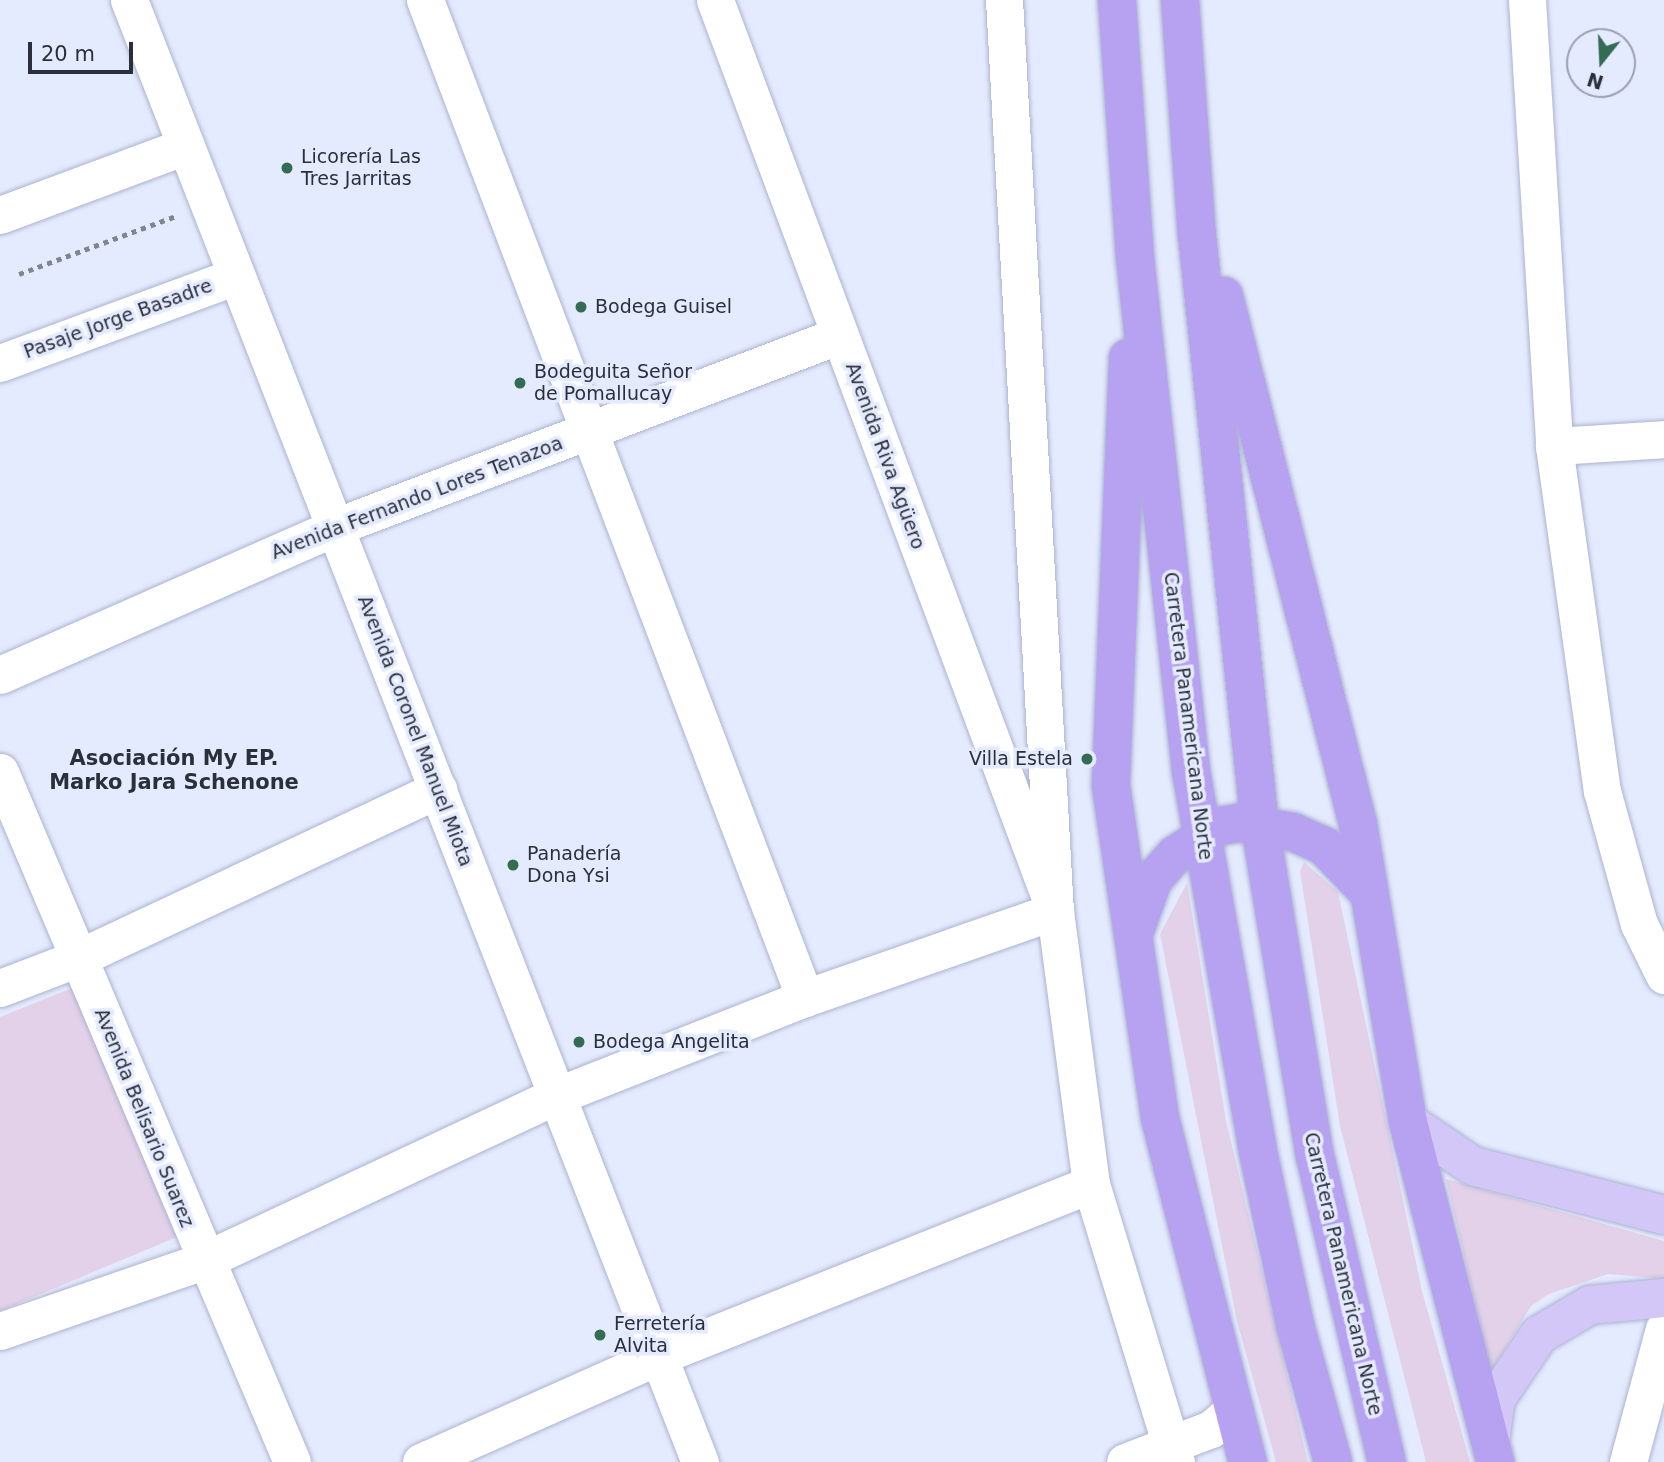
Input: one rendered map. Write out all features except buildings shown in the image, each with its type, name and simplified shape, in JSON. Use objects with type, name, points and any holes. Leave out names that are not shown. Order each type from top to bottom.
[{"type":"highway","name":"Carretera Panamericana Norte","points":[[1117,0],[1135,258],[1202,837],[1260,1161],[1295,1325],[1333,1462]]},
{"type":"highway","name":"Carretera Panamericana Norte","points":[[1180,0],[1197,236],[1260,825],[1315,1156],[1387,1462]]},
{"type":"highway","points":[[1197,236],[1224,293],[1358,824],[1408,1122],[1493,1452]]},
{"type":"highway","points":[[1135,258],[1111,786],[1160,1118],[1248,1462]]},
{"type":"highway","points":[[1133,942],[1139,909],[1153,880],[1175,855],[1220,826],[1260,825],[1324,846],[1370,894]]},
{"type":"main road","points":[[1408,1122],[1473,1166],[1664,1215]]},
{"type":"main road","points":[[1493,1452],[1496,1399],[1539,1335],[1590,1305],[1664,1298]]},
{"type":"street","name":"Avenida Coronel Manuel Miota","points":[[129,0],[700,1462]]},
{"type":"street","points":[[425,0],[805,998]]},
{"type":"street","name":"Avenida Riva Agüero","points":[[715,0],[1055,911]]},
{"type":"street","points":[[1527,0],[1554,446],[1602,791],[1639,924],[1664,975]]},
{"type":"street","points":[[1004,2],[1055,911],[1091,1184],[1174,1453]]},
{"type":"street","points":[[0,215],[186,146]]},
{"type":"street","name":"Pasaje Jorge Basadre","points":[[0,363],[237,276]]},
{"type":"street","name":"Avenida Fernando Lores Tenazoa","points":[[0,675],[335,527],[840,335]]},
{"type":"street","points":[[1554,446],[1664,439]]},
{"type":"street","name":"Avenida Belisario Suarez","points":[[0,772],[203,1261],[292,1462]]},
{"type":"street","points":[[0,988],[78,958],[438,789]]},
{"type":"street","points":[[0,1331],[203,1261],[556,1096],[805,998],[1055,911]]},
{"type":"street","points":[[421,1462],[659,1356],[1091,1184]]},
{"type":"street","points":[[1628,1462],[1664,1329]]},
{"type":"street","points":[[1125,1462],[1174,1453],[1234,1410]]},
{"type":"path","points":[[19,274],[184,213]]},
{"type":"shaded area","points":[[1304,862],[1338,892],[1422,1291],[1470,1462],[1426,1462],[1340,1126],[1300,871]]},
{"type":"shaded area","points":[[1187,883],[1226,1121],[1308,1462],[1276,1462],[1237,1321],[1160,934]]},
{"type":"shaded area","points":[[75,987],[177,1237],[0,1311],[0,1017]]},
{"type":"shaded area","points":[[1446,1179],[1664,1241],[1664,1279],[1608,1274],[1549,1294],[1531,1306],[1491,1371]]},
{"type":"place","name":"Licorería Las Tres Jarritas","points":[[287,168]]},
{"type":"place","name":"Bodega Guisel","points":[[581,307]]},
{"type":"place","name":"Bodeguita Señor de Pomallucay","points":[[520,383]]},
{"type":"place","name":"Villa Estela","points":[[1087,759]]},
{"type":"place","name":"Panadería Dona Ysi","points":[[513,865]]},
{"type":"place","name":"Bodega Angelita","points":[[579,1042]]},
{"type":"place","name":"Ferretería Alvita","points":[[600,1335]]},
{"type":"district","name":"Asociación My EP. Marko Jara Schenone","points":[[174,770]]}]
